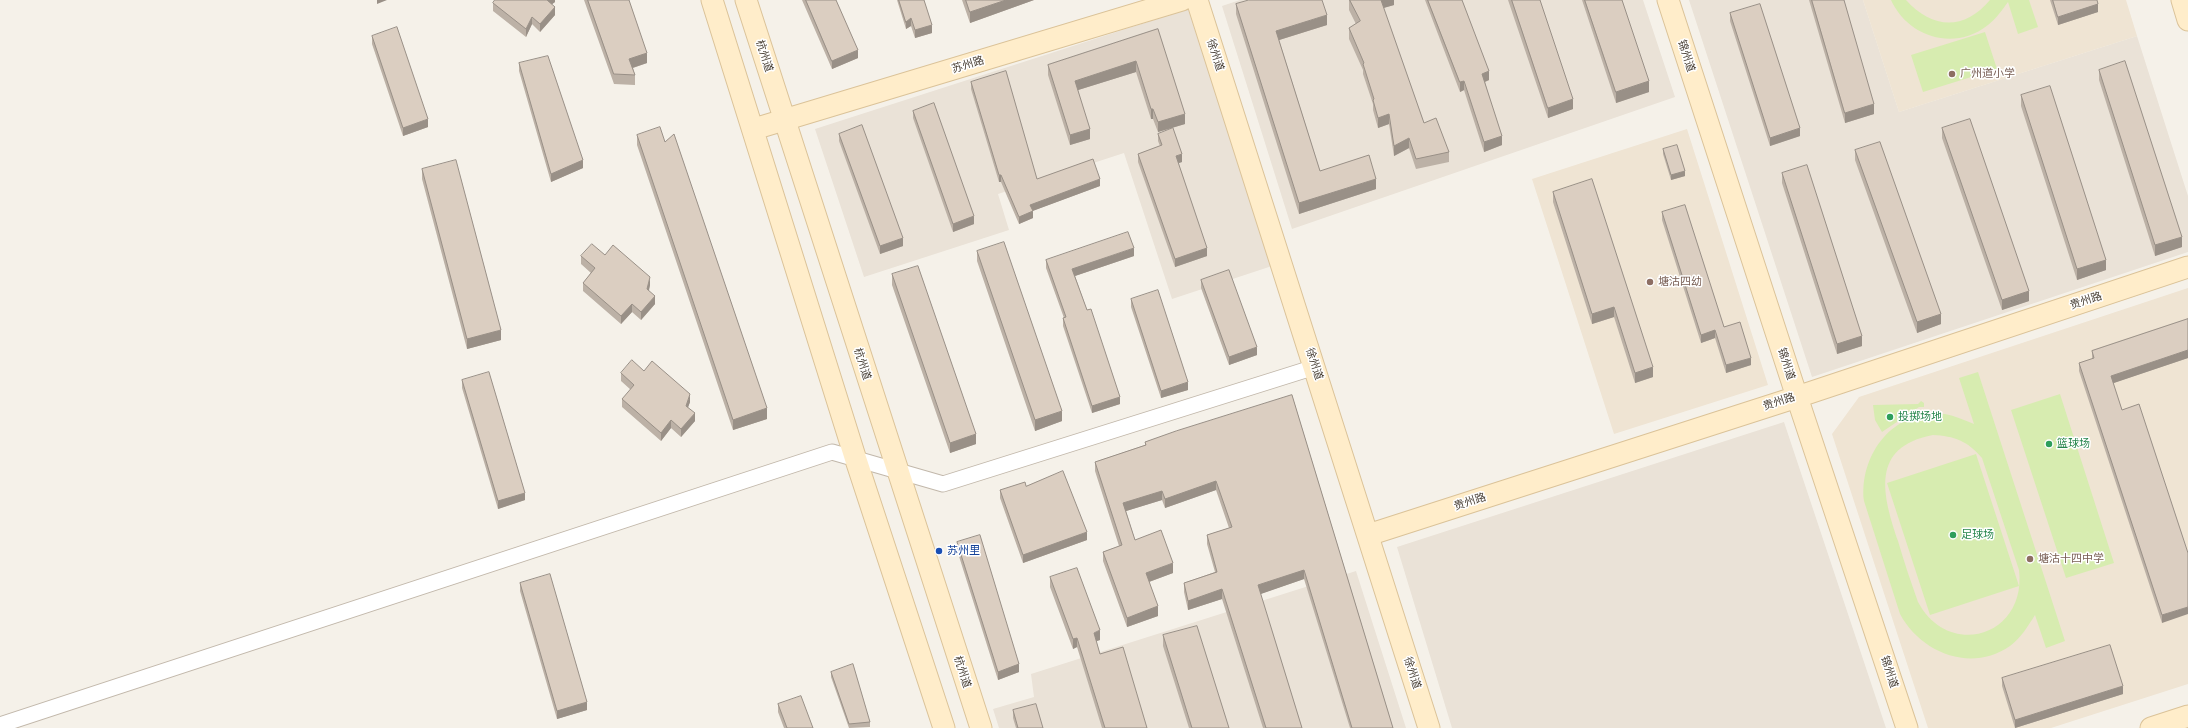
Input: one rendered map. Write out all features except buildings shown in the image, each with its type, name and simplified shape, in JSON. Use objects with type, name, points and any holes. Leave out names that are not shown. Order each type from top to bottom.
[{"type":"street","points":[[712,0],[754,129],[856,460],[944,728]]},
{"type":"street","name":"杭州道","points":[[746,0],[980,728]]},
{"type":"street","name":"苏州路","points":[[754,129],[1182,0]]},
{"type":"street","name":"徐州道","points":[[1197,0],[1429,728]]},
{"type":"street","name":"锦州道","points":[[1668,0],[1797,397],[1907,728]]},
{"type":"street","points":[[2182,0],[2188,20]]},
{"type":"street","name":"贵州路","points":[[1368,535],[1797,397],[2188,267]]},
{"type":"street","points":[[0,725],[832,452],[897,472],[943,484],[1315,367]]},
{"type":"street","points":[[2151,728],[2188,716]]},
{"type":"shaded area","points":[[1240,0],[1643,0],[1675,97],[1292,229],[1222,6]]},
{"type":"shaded area","points":[[1689,0],[1863,0],[1899,112],[2137,36],[2188,196],[2188,252],[1812,377]]},
{"type":"shaded area","name":"广州道小学","points":[[1863,0],[2126,0],[2137,36],[1899,112]]},
{"type":"shaded area","points":[[1188,9],[1272,266],[1172,299],[1124,153],[998,194],[1009,230],[864,277],[815,129]]},
{"type":"shaded area","name":"塘沽四幼","points":[[1687,129],[1768,385],[1614,434],[1532,179]]},
{"type":"shaded area","name":"塘沽十四中学","points":[[2188,288],[2188,684],[2051,728],[1928,728],[1832,434],[1859,397]]},
{"type":"shaded area","points":[[1784,422],[1886,728],[1452,728],[1397,547]]},
{"type":"shaded area","points":[[1356,571],[1406,728],[999,728],[993,709],[1034,697],[1031,674]]},
{"type":"green space","points":[[1891,0],[1906,0],[1926,17],[1937,21],[1948,22],[1959,21],[1970,17],[1990,0],[2029,0],[2038,27],[2018,34],[2008,2],[1991,23],[1975,33],[1961,38],[1947,39],[1920,31],[1899,13]]},
{"type":"green space","points":[[1985,32],[1997,69],[1923,92],[1911,55]]},
{"type":"green space","points":[[1978,372],[2065,641],[2046,648],[2035,615],[2021,636],[2010,646],[1995,654],[1979,658],[1964,658],[1948,655],[1934,648],[1909,628],[1900,614],[1864,501],[1864,484],[1867,467],[1874,451],[1884,438],[1896,426],[1910,418],[1927,414],[1945,414],[1974,424],[1959,378]],"holes":[[[1933,435],[1960,440],[1971,447],[1982,458],[2019,570],[2018,593],[2011,611],[1999,624],[1983,632],[1966,635],[1948,631],[1932,620],[1918,602],[1888,507],[1886,476],[1890,462],[1898,450],[1913,441]]]},
{"type":"green space","points":[[2060,394],[2114,563],[2066,578],[2011,410]]},
{"type":"green space","name":"投掷场地","points":[[1921,401],[1924,403],[1924,407],[1919,407],[1882,432],[1875,420],[1873,405],[1918,404]]},
{"type":"green space","name":"足球场","points":[[1976,454],[2019,586],[1930,615],[1887,483]]},
{"type":"place","name":"广州道小学","points":[[1952,74]]},
{"type":"place","name":"塘沽四幼","points":[[1650,282]]},
{"type":"place","name":"投掷场地","points":[[1890,417]]},
{"type":"place","name":"篮球场","points":[[2049,444]]},
{"type":"place","name":"足球场","points":[[1953,535]]},
{"type":"place","name":"苏州里","points":[[939,551]]},
{"type":"place","name":"塘沽十四中学","points":[[2030,559]]}]
